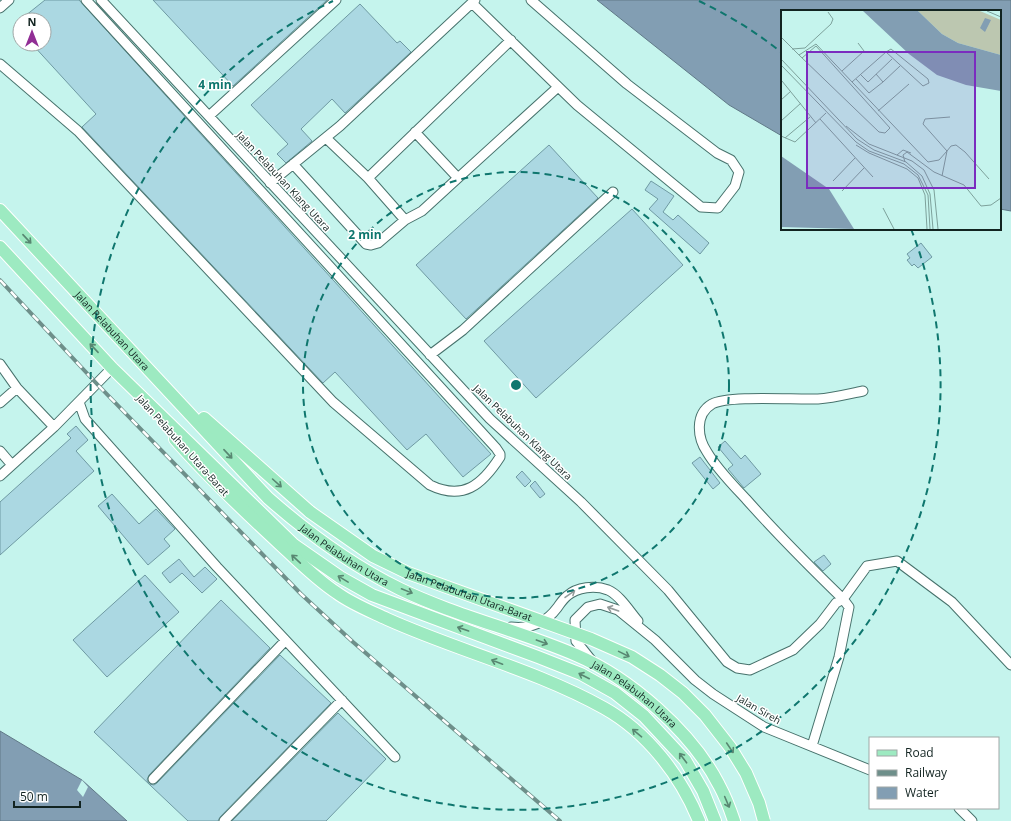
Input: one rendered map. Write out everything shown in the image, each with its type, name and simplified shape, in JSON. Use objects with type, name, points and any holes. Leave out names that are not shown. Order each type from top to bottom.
[{"type":"main road","name":"Jalan Pelabuhan Utara","points":[[0,210],[268,498],[301,527],[355,565],[401,589],[489,624],[576,654],[640,693],[667,718],[695,748],[719,784],[734,821]]},
{"type":"main road","name":"Jalan Pelabuhan Utara","points":[[0,247],[112,368],[294,545],[340,577],[372,595],[567,668],[615,693],[644,716],[685,760],[703,791],[715,821]]},
{"type":"main road","name":"Jalan Pelabuhan Utara-Barat","points":[[154,374],[310,512],[373,556],[408,574],[591,639],[632,657],[660,675],[683,693],[705,715],[730,747],[746,773],[759,803],[764,821]]},
{"type":"main road","name":"Jalan Pelabuhan Utara-Barat","points":[[131,386],[186,451],[216,483],[272,538],[310,572],[337,593],[371,612],[424,636],[558,686],[605,708],[639,734],[666,763],[691,801],[698,821]]},
{"type":"street","points":[[0,8],[9,0]]},
{"type":"street","points":[[0,64],[78,131],[333,402],[430,485],[448,492],[467,490],[474,486],[500,457],[496,448],[86,0]]},
{"type":"street","name":"Jalan Pelabuhan Klang Utara","points":[[101,0],[490,419],[581,502],[662,584],[728,662],[737,668],[750,670],[793,650],[820,624],[836,603],[844,599],[867,566],[897,560],[952,602],[1011,665]]},
{"type":"street","points":[[209,116],[336,0]]},
{"type":"street","points":[[270,183],[326,138],[474,1],[577,105],[701,207],[718,208],[736,186],[739,172],[731,160],[717,153],[627,84],[531,0]]},
{"type":"street","points":[[368,178],[511,40]]},
{"type":"street","points":[[293,164],[366,244],[371,245],[378,243],[405,220],[422,211],[558,87]]},
{"type":"street","points":[[415,132],[458,178]]},
{"type":"street","points":[[326,138],[368,178],[405,220]]},
{"type":"street","points":[[430,355],[463,330],[613,192]]},
{"type":"street","points":[[0,364],[17,388],[54,427]]},
{"type":"street","points":[[0,476],[54,427],[112,368]]},
{"type":"street","points":[[0,404],[17,388]]},
{"type":"street","points":[[812,746],[839,657],[849,607],[844,599],[790,548],[724,474],[706,451],[701,436],[700,420],[702,412],[713,403],[739,399],[820,399],[863,391]]},
{"type":"street","points":[[79,402],[85,419],[285,641],[394,757]]},
{"type":"street","points":[[0,452],[12,465]]},
{"type":"street","points":[[489,624],[523,628],[546,620],[566,596],[576,590],[591,587],[609,590],[622,602],[654,640]]},
{"type":"street","points":[[594,664],[576,641],[574,626],[575,620],[579,614],[588,607],[600,604],[618,610],[654,640]]},
{"type":"street","name":"Jalan Sireh","points":[[654,640],[694,680],[764,727],[869,770]]},
{"type":"street","points":[[153,779],[285,641]]},
{"type":"street","points":[[224,821],[342,700]]},
{"type":"street","points":[[959,809],[972,821]]},
{"type":"water","points":[[597,0],[1011,0],[1011,211],[1001,209],[1001,10],[781,10],[781,135],[729,105]]},
{"type":"water","points":[[0,731],[82,780],[127,821],[0,821]]},
{"type":"pier","points":[[82,780],[88,787],[83,797],[77,790]]},
{"type":"building","points":[[45,0],[79,0],[491,454],[463,477],[426,434],[407,450],[335,372],[323,383],[82,127],[96,114],[39,52],[52,52],[52,12],[30,12]]},
{"type":"building","points":[[153,0],[327,0],[233,86]]},
{"type":"building","points":[[360,4],[397,43],[400,41],[411,52],[345,113],[332,99],[301,129],[312,141],[286,163],[277,154],[288,144],[251,105]]},
{"type":"building","points":[[549,145],[598,198],[466,319],[416,265]]},
{"type":"building","points":[[651,181],[674,196],[663,212],[673,220],[678,215],[709,243],[700,254],[649,209],[658,199],[645,190]]},
{"type":"building","points":[[632,209],[683,265],[536,398],[484,341]]},
{"type":"building","points":[[921,243],[932,257],[918,268],[914,264],[912,266],[907,260],[910,258],[907,254]]},
{"type":"building","points":[[76,426],[88,440],[76,451],[94,471],[0,555],[0,502],[71,438],[67,434]]},
{"type":"building","points":[[725,441],[741,459],[745,455],[761,474],[744,488],[728,469],[733,465],[718,447]]},
{"type":"building","points":[[700,457],[720,483],[713,489],[692,463]]},
{"type":"building","points":[[522,471],[531,481],[525,487],[516,477]]},
{"type":"building","points":[[535,481],[545,494],[540,498],[530,486]]},
{"type":"building","points":[[112,494],[139,524],[156,509],[175,529],[164,539],[170,546],[148,565],[98,506]]},
{"type":"building","points":[[824,555],[831,564],[823,571],[814,562]]},
{"type":"building","points":[[179,559],[194,577],[205,567],[217,579],[202,593],[182,573],[170,583],[162,573]]},
{"type":"building","points":[[145,575],[179,612],[107,677],[73,640]]},
{"type":"building","points":[[221,600],[270,648],[149,775],[147,780],[149,784],[154,785],[157,783],[280,655],[331,703],[220,817],[218,821],[188,821],[94,732]]},
{"type":"building","points":[[338,713],[386,759],[326,821],[232,821]]},
{"type":"railway","points":[[0,280],[97,384],[301,594],[353,642],[560,821]]}]
